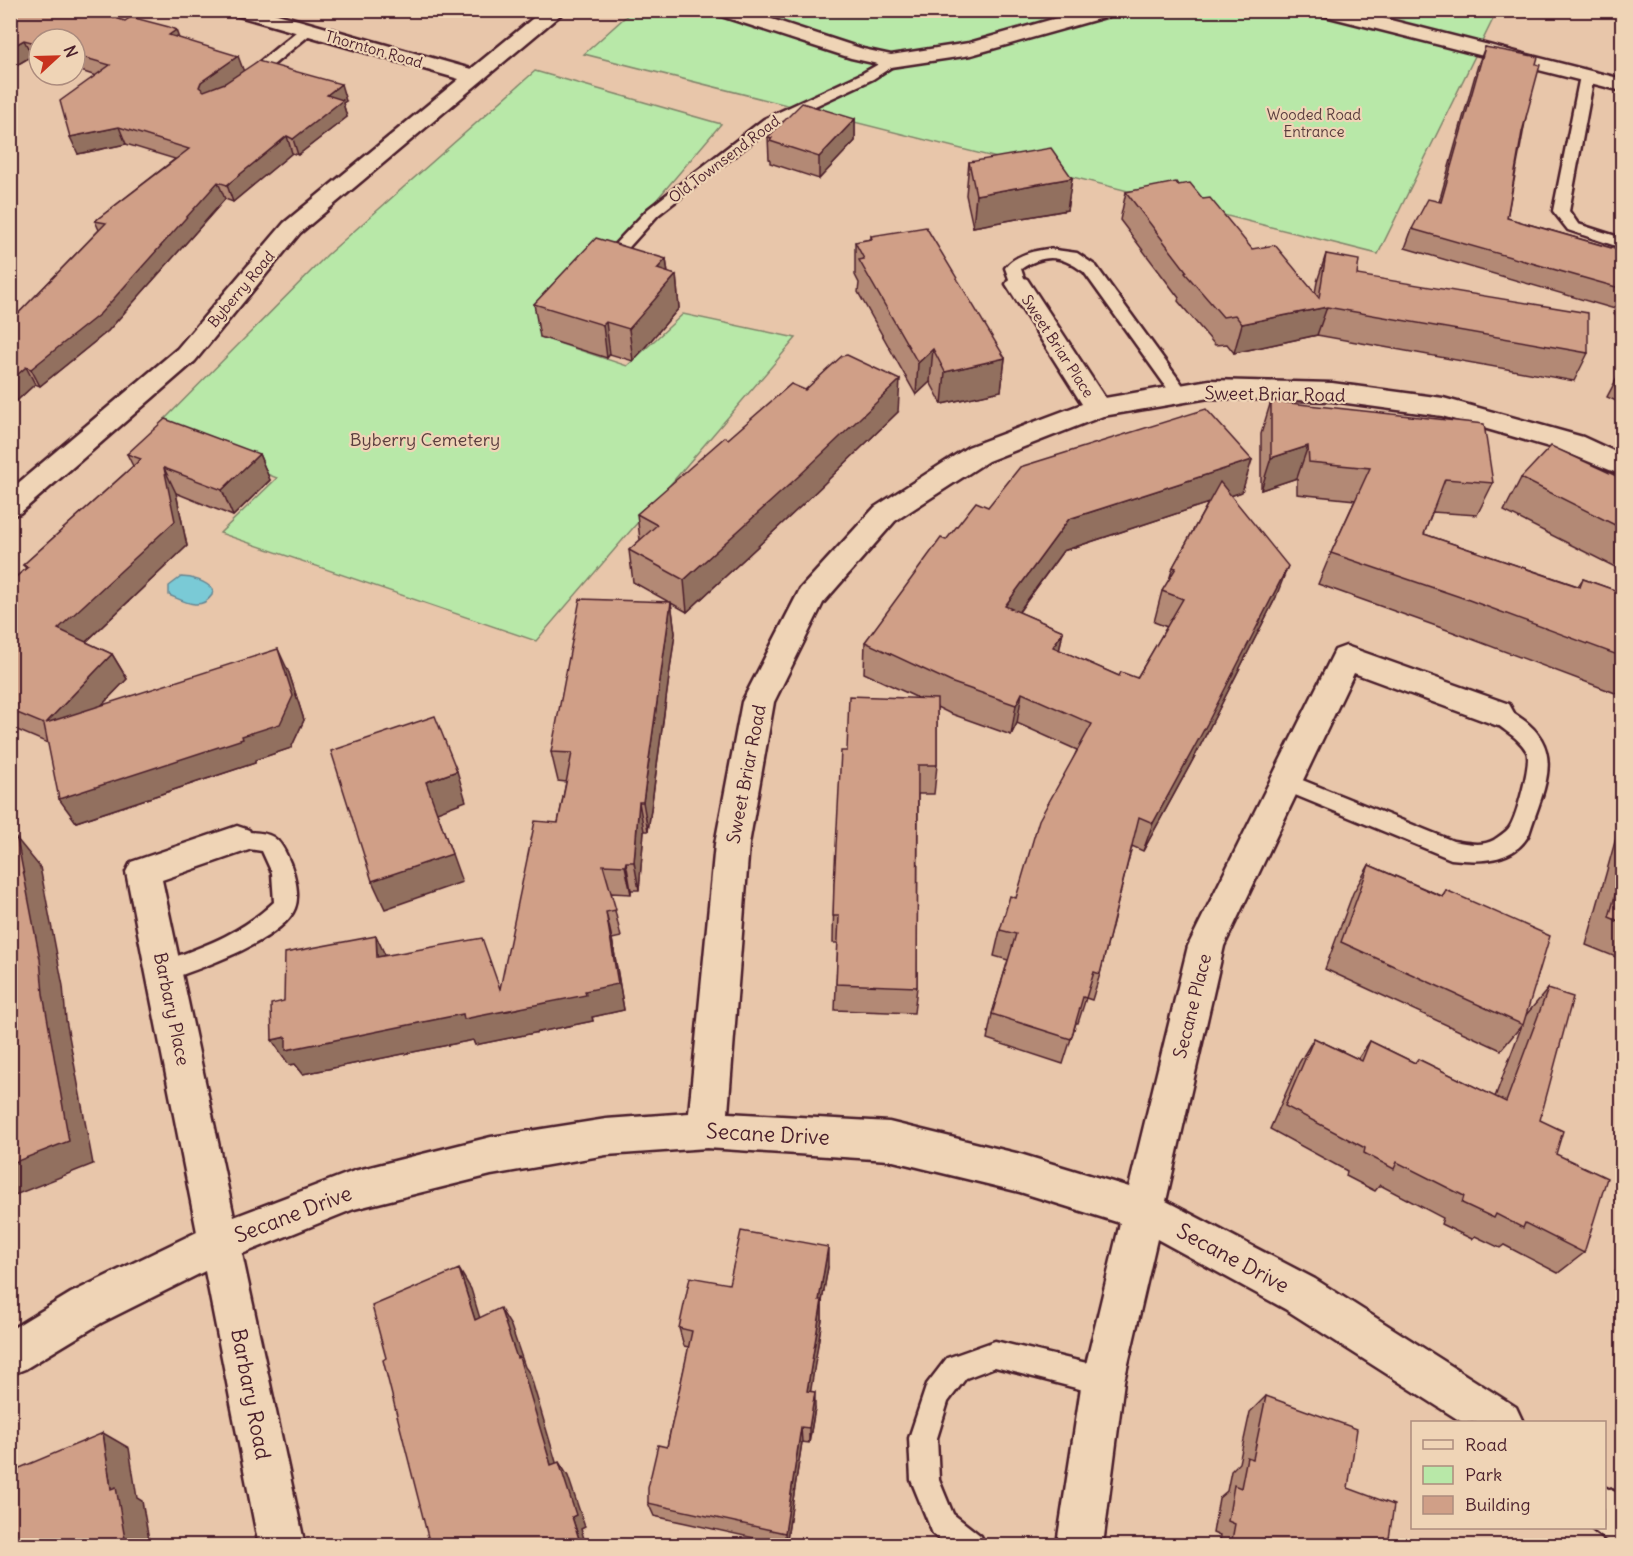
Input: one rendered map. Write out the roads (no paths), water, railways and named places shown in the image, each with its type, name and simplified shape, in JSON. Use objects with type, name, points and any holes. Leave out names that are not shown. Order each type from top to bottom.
[{"type":"street","name":"Thornton Road","points":[[239,10],[475,77]]},
{"type":"street","name":"Byberry Road","points":[[10,506],[186,355],[292,228],[556,10]]},
{"type":"street","name":"Old Townsend Road","points":[[722,10],[858,54],[891,61],[971,49],[1109,10]]},
{"type":"street","points":[[1324,10],[1623,85]]},
{"type":"street","name":"Sweet Briar Place","points":[[1018,284],[1098,408]]},
{"type":"street","name":"Sweet Briar Road","points":[[707,1130],[732,844],[758,702],[811,597],[885,514],[978,454],[1098,408],[1209,390],[1332,392],[1443,407],[1573,444],[1623,466]]},
{"type":"street","name":"Secane Place","points":[[1078,1541],[1103,1381],[1206,946],[1346,658],[1498,713]]},
{"type":"street","name":"Barbary Place","points":[[221,1242],[143,872],[237,840]]},
{"type":"street","name":"Secane Drive","points":[[10,1353],[86,1308],[221,1242],[354,1190],[491,1156],[606,1137],[707,1130],[890,1141],[1020,1173],[1142,1210],[1300,1294],[1500,1421]]},
{"type":"street","name":"Barbary Road","points":[[221,1242],[282,1545]]},
{"type":"street","points":[[1606,1510],[1623,1524]]},
{"type":"lane","points":[[232,90],[307,30]]},
{"type":"lane","name":"Old Townsend Road","points":[[606,263],[653,212],[769,122],[868,76],[891,61]]},
{"type":"lane","points":[[1587,76],[1561,211],[1573,228],[1623,243]]},
{"type":"lane","points":[[1018,284],[1013,268],[1026,257],[1050,253],[1072,256],[1090,269],[1181,395]]},
{"type":"lane","points":[[1285,782],[1451,850],[1477,853],[1498,849],[1518,834],[1538,774],[1539,754],[1525,732],[1498,713]]},
{"type":"lane","points":[[164,971],[228,947],[262,928],[285,906],[286,882],[279,858],[268,843],[237,840]]},
{"type":"lane","points":[[971,1545],[943,1524],[925,1480],[923,1438],[937,1394],[957,1368],[995,1354],[1103,1381]]},
{"type":"water","points":[[181,577],[207,584],[213,590],[212,595],[202,603],[192,604],[169,595],[169,586]]},
{"type":"park label","name":"Wooded Road Entrance","points":[[1314,122]]},
{"type":"park label","name":"Byberry Cemetery","points":[[425,439]]}]
